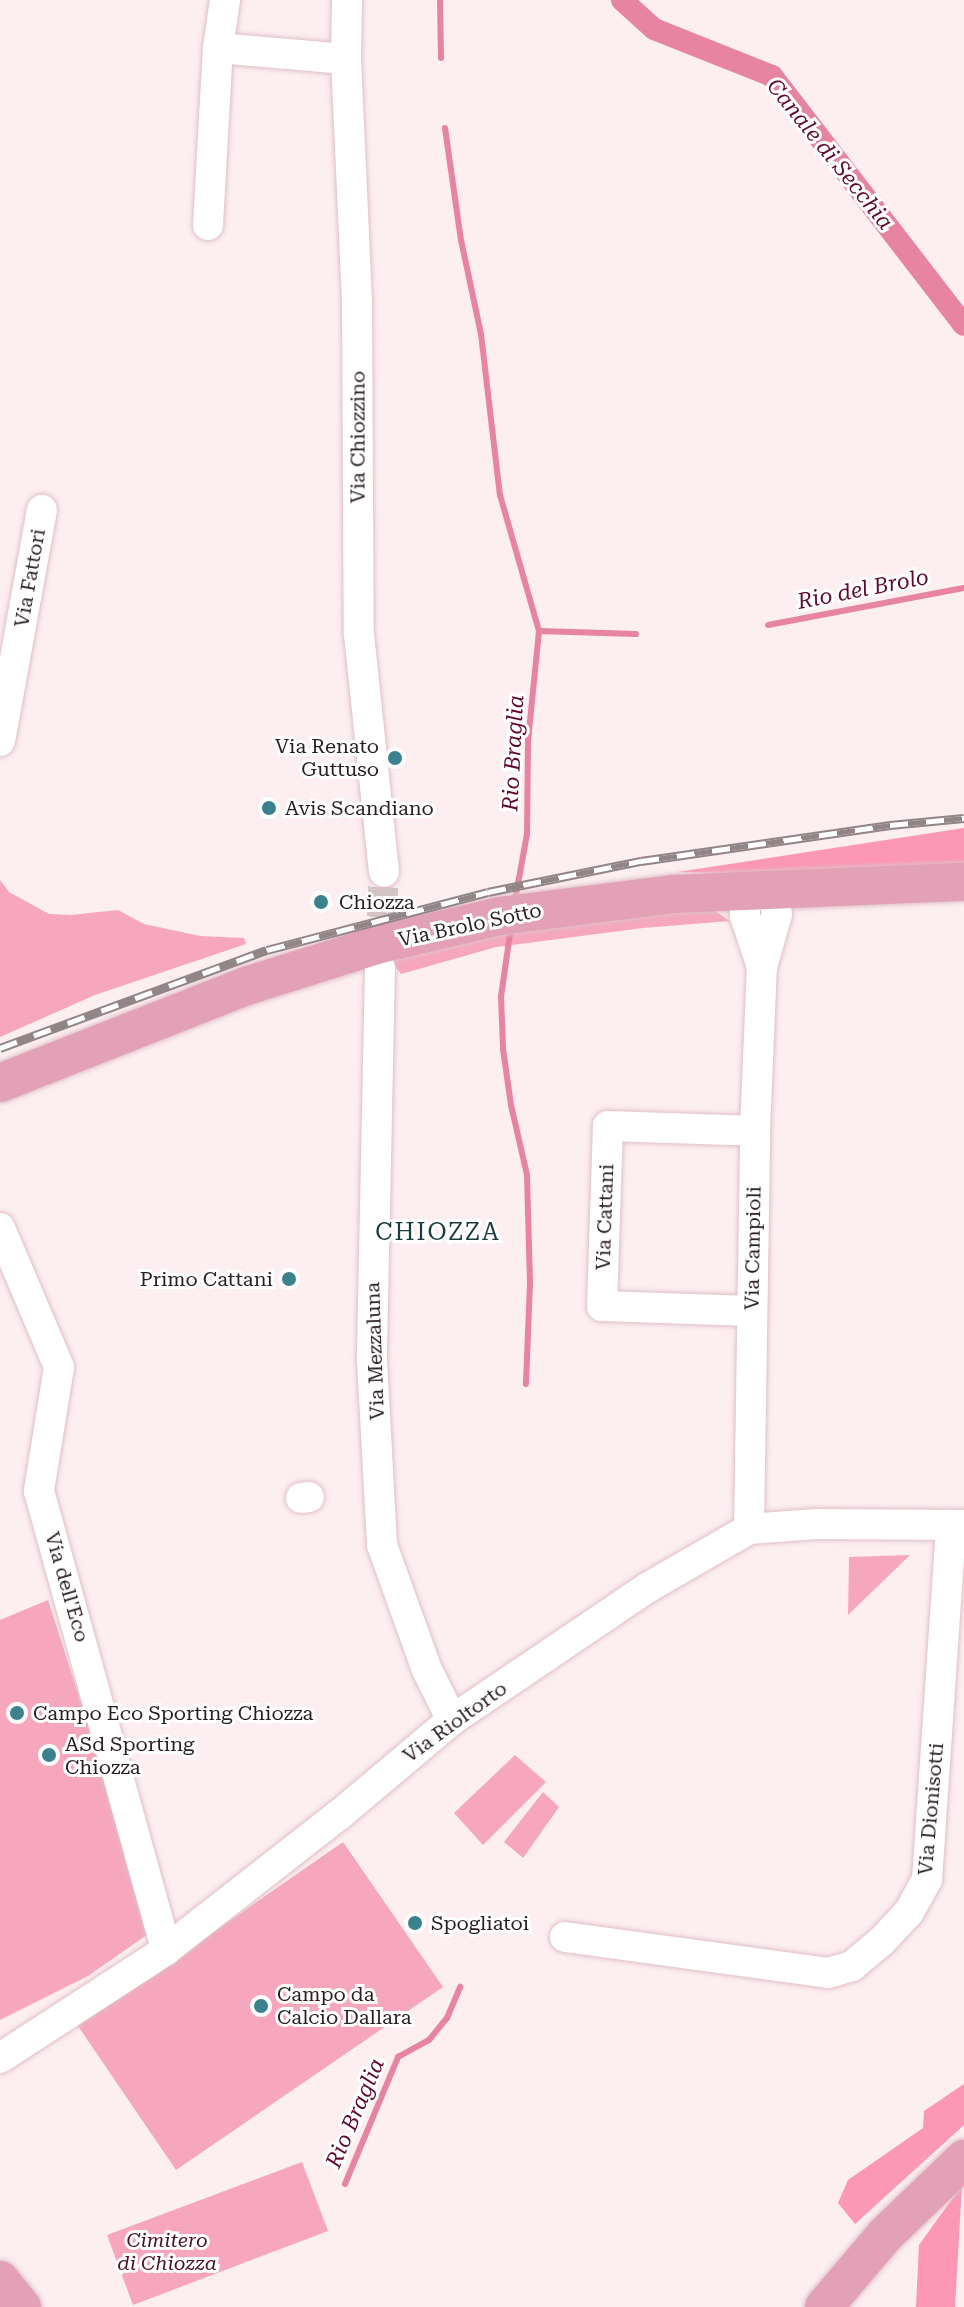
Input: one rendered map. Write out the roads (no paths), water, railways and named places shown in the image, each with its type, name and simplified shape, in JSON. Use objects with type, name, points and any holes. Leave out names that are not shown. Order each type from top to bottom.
[{"type":"main road","name":"Via Brolo Sotto","points":[[0,1083],[246,986],[380,944],[513,913],[700,893],[964,882]]},
{"type":"main road","points":[[824,2307],[885,2235],[964,2159]]},
{"type":"main road","points":[[0,2280],[22,2307]]},
{"type":"street","points":[[208,225],[218,48],[225,0]]},
{"type":"street","name":"Via Chiozzino","points":[[347,0],[346,59],[357,303],[359,634],[384,872]]},
{"type":"street","points":[[218,48],[346,59]]},
{"type":"street","name":"Via Fattori","points":[[0,741],[42,510]]},
{"type":"street","points":[[700,893],[729,912],[761,946],[794,907],[817,890]]},
{"type":"street","name":"Via Campioli","points":[[749,1529],[751,1311],[761,946],[759,892]]},
{"type":"street","name":"Via Mezzaluna","points":[[380,968],[372,1360],[382,1545],[427,1670],[452,1720]]},
{"type":"street","name":"Via Cattani","points":[[751,1311],[602,1306],[608,1126],[755,1131]]},
{"type":"street","name":"Via dell'Eco","points":[[0,1228],[59,1367],[39,1491],[166,1950]]},
{"type":"street","name":"Via Rioltorto","points":[[0,2058],[166,1950],[339,1815],[452,1720],[647,1588],[749,1529],[816,1524],[958,1525]]},
{"type":"street","name":"Via Dionisotti","points":[[565,1937],[828,1973],[852,1966],[890,1932],[919,1898],[927,1880],[958,1525]]},
{"type":"waterway","name":"Rio Braglia","points":[[440,0],[441,58]]},
{"type":"waterway","name":"Canale di Secchia","points":[[622,0],[654,29],[772,76],[964,325]]},
{"type":"waterway","name":"Rio Braglia","points":[[445,128],[461,240],[481,334],[500,495],[539,631],[528,741],[527,834],[515,900]]},
{"type":"waterway","name":"Rio del Brolo","points":[[768,625],[964,588]]},
{"type":"waterway","name":"Rio del Brolo","points":[[539,631],[636,634]]},
{"type":"waterway","name":"Rio Braglia","points":[[511,927],[501,996],[503,1049],[511,1105],[527,1175],[530,1283],[526,1384]]},
{"type":"waterway","name":"Rio Braglia","points":[[345,2184],[398,2057],[429,2040],[447,2018],[460,1987]]},
{"type":"tunnel","points":[[380,962],[384,872]]},
{"type":"railway","points":[[0,1048],[267,950],[488,892],[641,861],[890,825],[964,818]]},
{"type":"place","name":"Via Renato Guttuso","points":[[395,758]]},
{"type":"place","name":"Avis Scandiano","points":[[269,808]]},
{"type":"place","name":"Chiozza","points":[[321,902]]},
{"type":"place","name":"Primo Cattani","points":[[289,1279]]},
{"type":"place","name":"Campo Eco Sporting Chiozza","points":[[17,1713]]},
{"type":"place","name":"ASd Sporting Chiozza","points":[[49,1755]]},
{"type":"place","name":"Spogliatoi","points":[[415,1923]]},
{"type":"place","name":"Campo da Calcio Dallara","points":[[261,2006]]},
{"type":"district","name":"CHIOZZA","points":[[438,1233]]},
{"type":"park label","name":"Cimitero di Chiozza","points":[[167,2252]]}]
